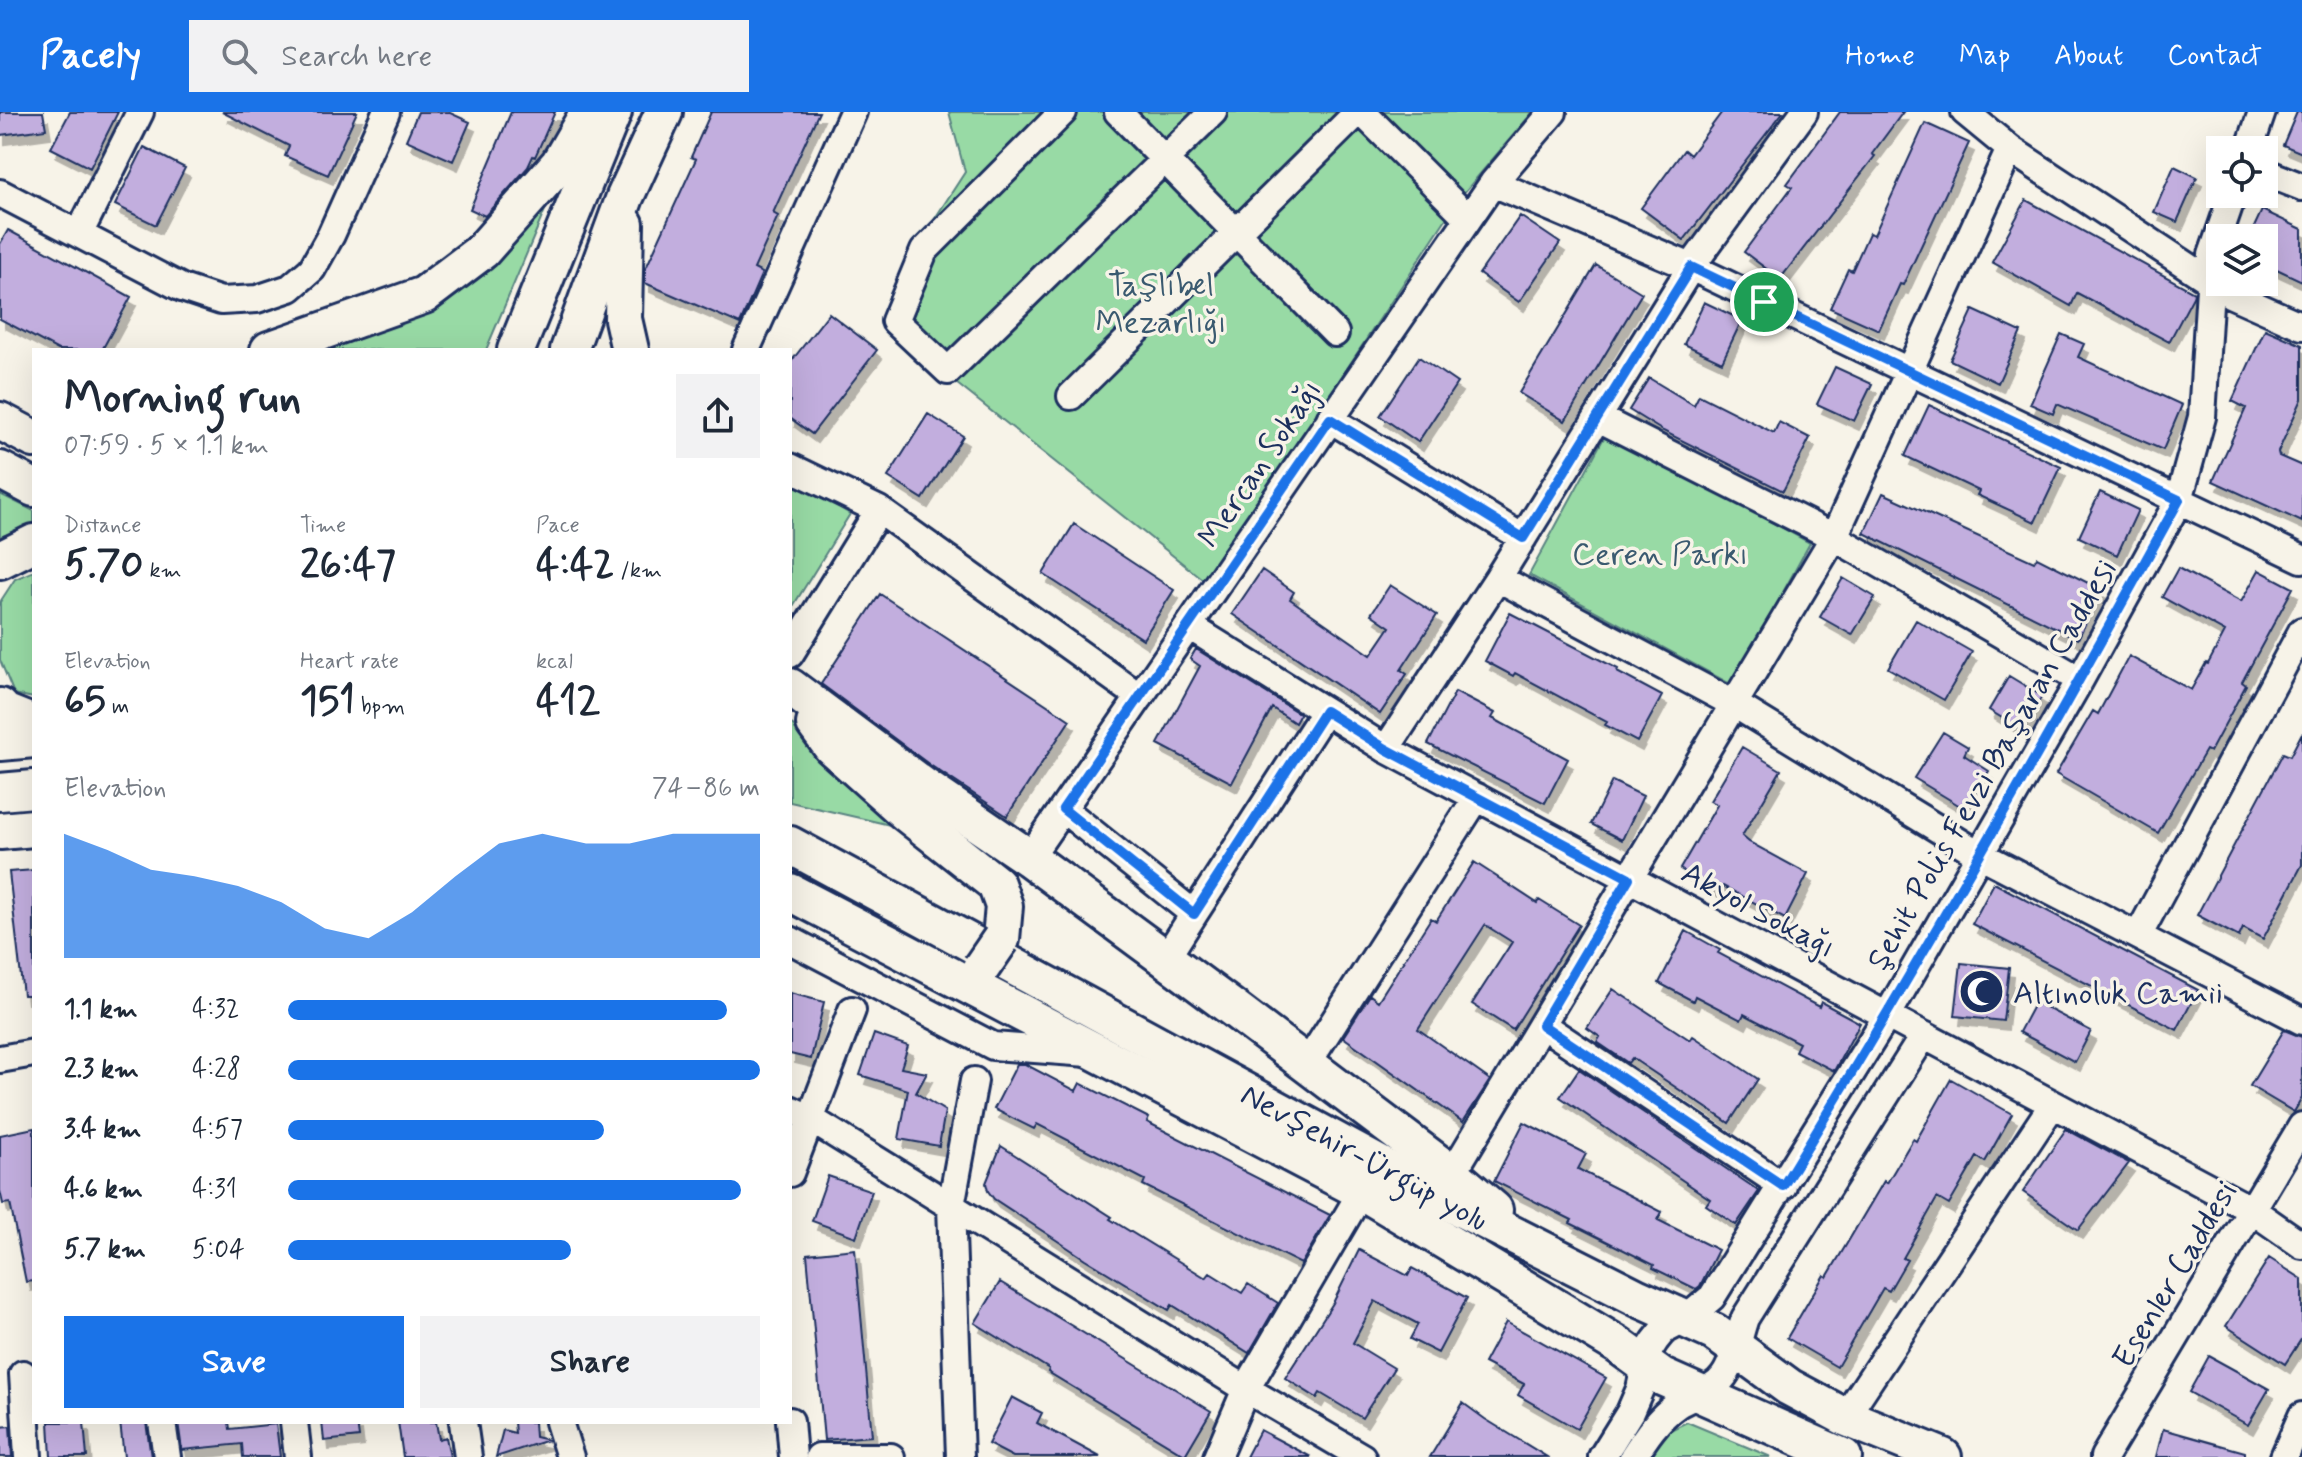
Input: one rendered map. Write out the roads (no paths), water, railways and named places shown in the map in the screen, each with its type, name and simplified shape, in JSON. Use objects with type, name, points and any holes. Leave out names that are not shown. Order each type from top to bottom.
[{"type":"highway","points":[[275,348],[424,295],[482,251],[559,164],[589,112]]},
{"type":"highway","points":[[517,348],[613,112]]},
{"type":"highway","points":[[570,348],[625,197],[664,112]]},
{"type":"highway","points":[[625,197],[623,319],[630,348]]},
{"type":"highway","points":[[0,404],[32,410]]},
{"type":"highway","points":[[0,421],[32,438]]},
{"type":"highway","points":[[0,470],[32,487]]},
{"type":"highway","points":[[0,560],[32,544]]},
{"type":"highway","points":[[792,688],[923,786],[1029,858],[1166,958],[1452,1174],[1538,1248]]},
{"type":"highway","points":[[792,690],[831,746],[906,813],[996,884],[1004,906],[1001,939],[968,972]]},
{"type":"highway","points":[[0,707],[4,712],[32,723]]},
{"type":"highway","points":[[0,742],[32,739]]},
{"type":"highway","points":[[0,792],[32,789]]},
{"type":"highway","points":[[0,831],[32,828]]},
{"type":"highway","name":"Nevşehir-Ürgüp yolu","points":[[792,846],[1454,1205],[1638,1298],[1714,1332],[1789,1387],[1845,1417],[1943,1457]]},
{"type":"highway","name":"Nevşehir-Ürgüp yolu","points":[[792,893],[968,972],[1102,1054],[1362,1191],[1618,1345],[1662,1377],[1843,1457]]},
{"type":"street","points":[[79,234],[140,112]]},
{"type":"street","points":[[0,193],[182,288],[221,301],[257,299],[290,288],[312,269],[331,235],[386,112]]},
{"type":"street","points":[[747,348],[853,112]]},
{"type":"street","points":[[1063,112],[924,251],[895,321],[948,371],[1213,112]]},
{"type":"street","points":[[1118,112],[1335,333]]},
{"type":"street","points":[[1071,396],[1360,112],[1468,218]]},
{"type":"street","name":"Mercan Sokağı","points":[[1029,858],[1468,218],[1553,112]]},
{"type":"street","points":[[1386,749],[1498,578],[1691,267],[1804,112]]},
{"type":"street","points":[[1965,112],[2010,149],[2206,277]]},
{"type":"street","points":[[2254,136],[2262,112]]},
{"type":"street","points":[[1452,1174],[1834,537],[2010,149]]},
{"type":"street","points":[[2278,178],[2302,187]]},
{"type":"street","points":[[1493,183],[1691,267],[2302,559]]},
{"type":"street","name":"Şehit Polis Fevzi Başaran Caddesi","points":[[1686,1319],[1712,1297],[1887,1016],[2080,680],[2179,500],[2202,417],[2209,296]]},
{"type":"street","points":[[2234,296],[2302,326]]},
{"type":"street","points":[[1598,418],[1834,537],[2080,680]]},
{"type":"street","points":[[1330,419],[1523,538]]},
{"type":"street","points":[[792,468],[879,510],[1140,697]]},
{"type":"street","points":[[792,651],[879,510]]},
{"type":"street","points":[[1498,578],[1734,704],[1979,854],[2302,1021]]},
{"type":"street","name":"Akyol Sokağı","points":[[1189,626],[1386,749],[2252,1210],[2302,1245]]},
{"type":"street","points":[[2138,936],[2302,631]]},
{"type":"street","points":[[1166,958],[1325,711]]},
{"type":"street","points":[[1307,1064],[1477,797]]},
{"type":"street","points":[[1063,809],[1194,914]]},
{"type":"street","points":[[792,941],[993,1046],[1102,1054]]},
{"type":"street","points":[[792,1161],[800,1114],[852,1010]]},
{"type":"street","points":[[1542,1025],[1783,1186]]},
{"type":"street","points":[[1633,1457],[1653,1427],[1677,1406],[1718,1384],[1725,1376],[1745,1318],[1924,1035]]},
{"type":"street","points":[[0,1059],[32,1053]]},
{"type":"street","points":[[960,1457],[951,1206],[974,1081]]},
{"type":"street","points":[[1845,1417],[2053,1104]]},
{"type":"street","points":[[800,1114],[1362,1457]]},
{"type":"street","name":"Esenler Caddesi","points":[[2104,1457],[2302,1126]]},
{"type":"street","points":[[1217,1457],[1246,1389],[1362,1191]]},
{"type":"street","points":[[1602,1457],[1630,1412],[1640,1389],[1648,1352],[1663,1331],[1686,1319]]},
{"type":"street","points":[[19,1371],[28,1457]]},
{"type":"street","points":[[2284,1457],[2302,1416]]},
{"type":"street","points":[[162,1424],[167,1457]]},
{"type":"street","points":[[294,1424],[298,1457]]},
{"type":"street","points":[[463,1424],[468,1457]]},
{"type":"street","points":[[560,1424],[570,1457]]},
{"type":"street","points":[[790,1424],[793,1457]]},
{"type":"street","points":[[819,1457],[891,1457]]},
{"type":"place","name":"Altınoluk Camii","points":[[1982,992]]},
{"type":"park label","name":"Taşlıbel Mezarlığı","points":[[1161,302]]},
{"type":"park label","name":"Ceren Parkı","points":[[1660,553]]}]
